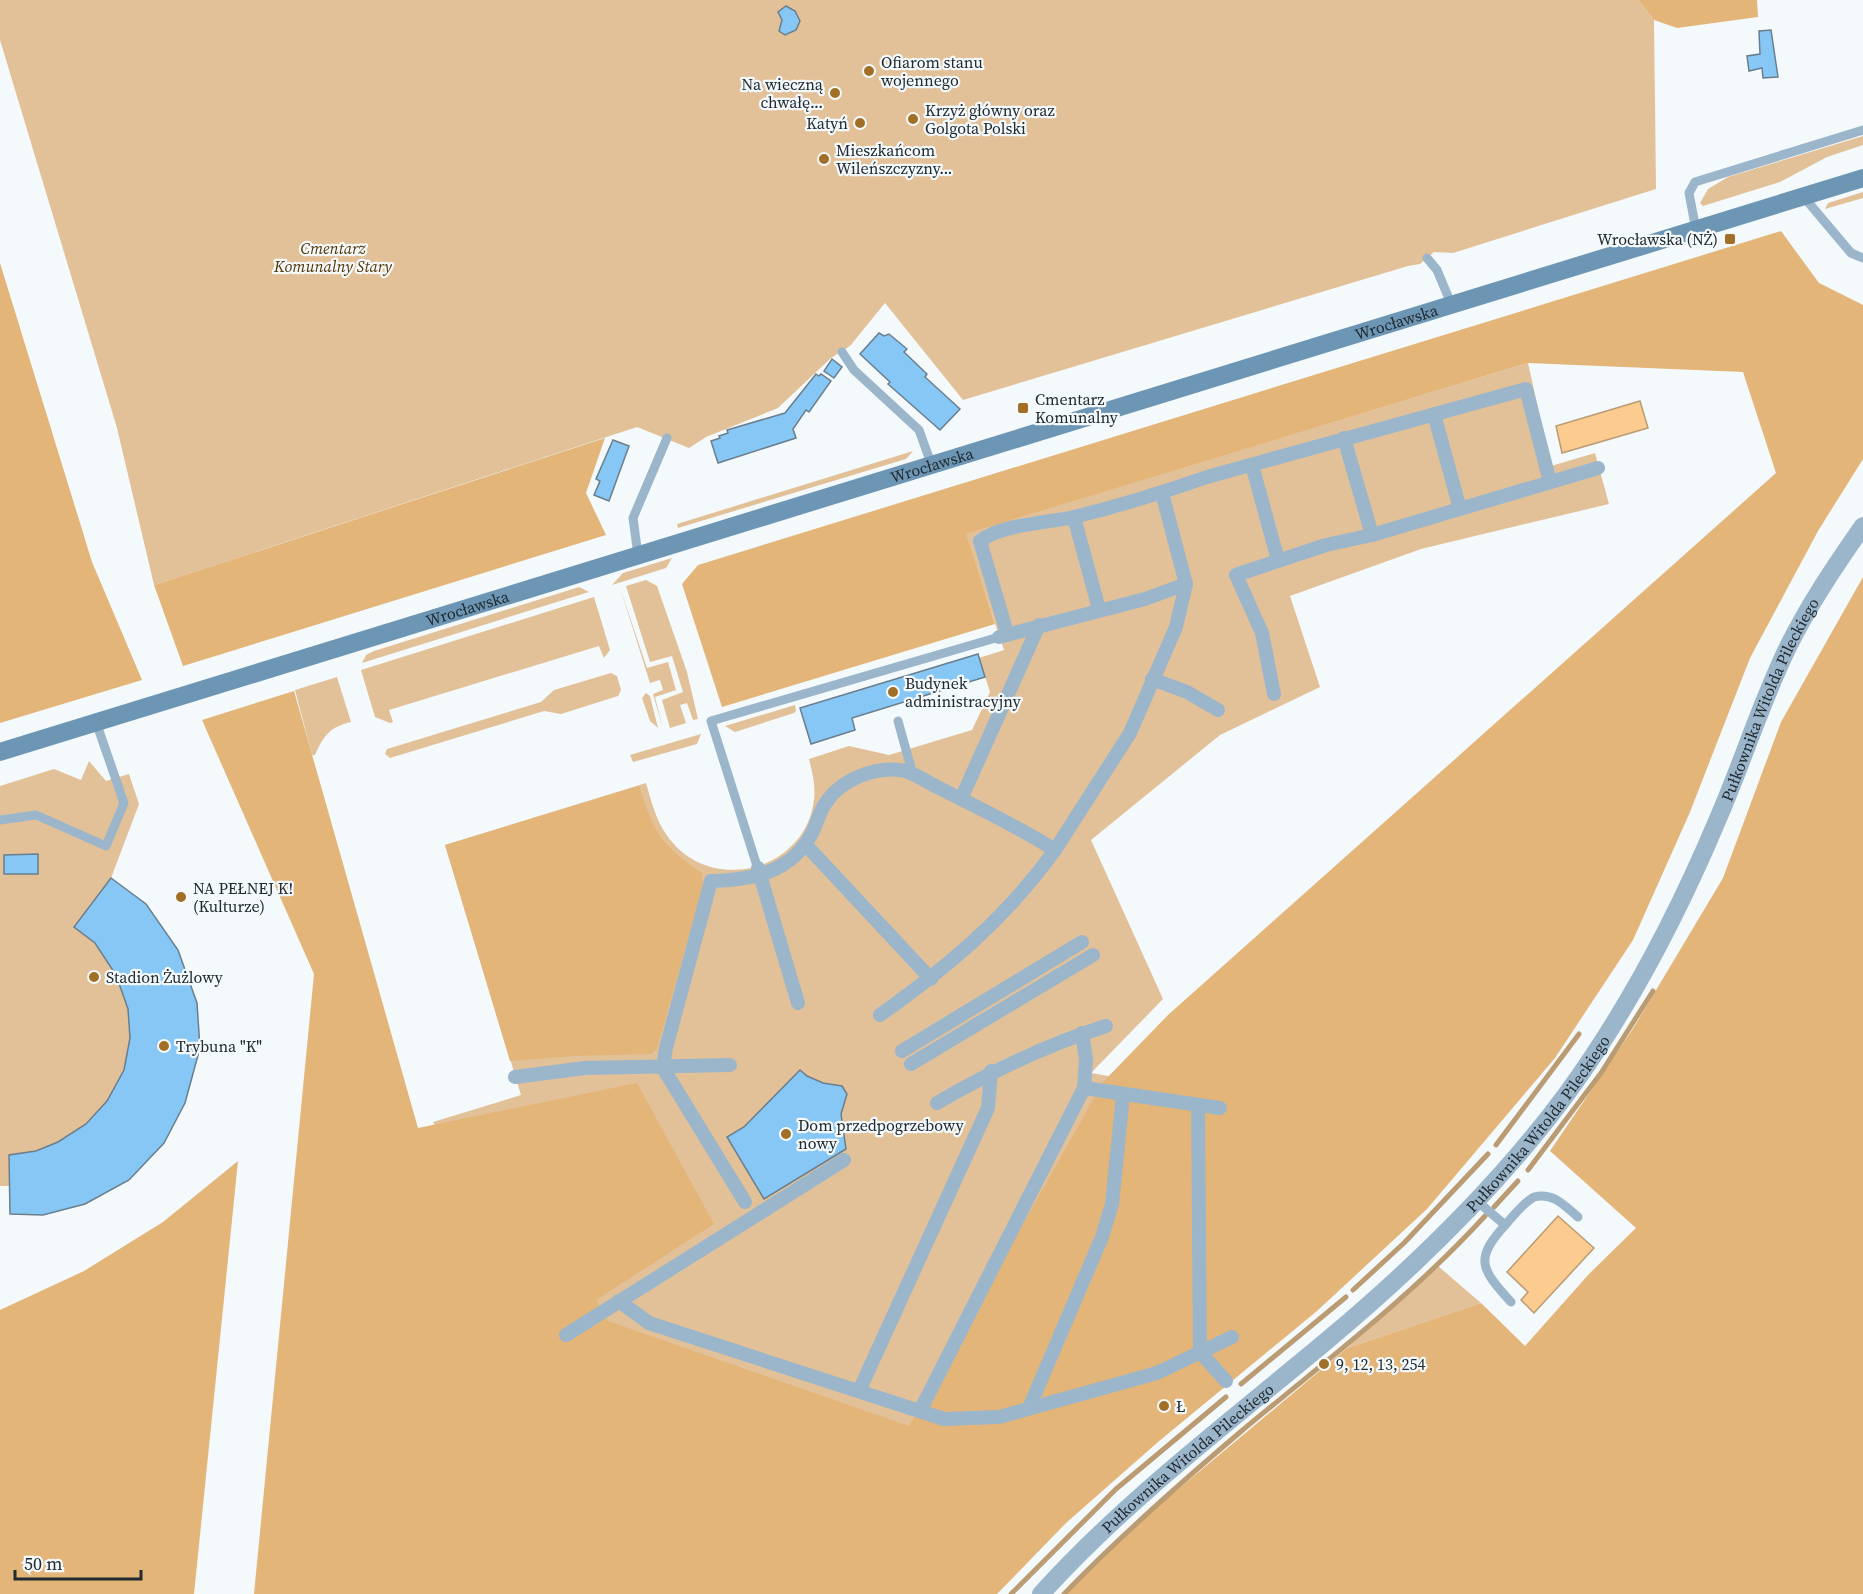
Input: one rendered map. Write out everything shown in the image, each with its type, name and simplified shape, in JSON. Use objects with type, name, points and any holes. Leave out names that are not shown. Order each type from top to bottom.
[{"type":"main road","name":"Wrocławska","points":[[0,752],[1863,178]]},
{"type":"street","points":[[1186,584],[1146,599],[1003,635],[980,541],[1024,526],[1074,517],[1162,493],[1207,477],[1526,389],[1550,482]]},
{"type":"street","points":[[1434,414],[1460,508]]},
{"type":"street","points":[[1344,438],[1372,535]]},
{"type":"street","points":[[1252,465],[1278,560]]},
{"type":"street","points":[[1274,694],[1262,633],[1236,575],[1278,560],[1372,535],[1598,468]]},
{"type":"street","points":[[880,1015],[931,979],[968,949],[1032,883],[1130,733],[1176,627],[1186,584],[1162,493]]},
{"type":"street","points":[[1074,517],[1100,609]]},
{"type":"street","name":"Pułkownika Witolda Pileckiego","points":[[1041,1594],[1135,1500],[1412,1266],[1477,1201],[1568,1091],[1646,970],[1674,918],[1719,819],[1789,646],[1818,593],[1863,526]]},
{"type":"street","points":[[961,799],[1039,625]]},
{"type":"street","points":[[1152,679],[1187,692],[1218,710]]},
{"type":"street","points":[[745,1202],[663,1068],[666,1048],[711,881],[736,880],[799,854],[825,803],[846,782],[876,770],[903,770],[1054,850]]},
{"type":"street","points":[[806,844],[931,979]]},
{"type":"street","points":[[764,869],[798,1003]]},
{"type":"street","points":[[902,1051],[1082,942]]},
{"type":"street","points":[[911,1064],[1093,955]]},
{"type":"street","points":[[937,1103],[991,1071],[1032,1052],[1106,1026]]},
{"type":"street","points":[[920,1411],[1084,1088],[1086,1060],[1082,1034]]},
{"type":"street","points":[[515,1077],[585,1068],[730,1065]]},
{"type":"street","points":[[858,1391],[988,1108],[991,1071]]},
{"type":"street","points":[[1084,1088],[1220,1108]]},
{"type":"street","points":[[1029,1408],[1102,1237],[1112,1204],[1123,1095]]},
{"type":"street","points":[[1198,1105],[1200,1352],[1226,1382]]},
{"type":"street","points":[[566,1335],[844,1160]]},
{"type":"street","points":[[620,1301],[649,1323],[944,1419],[970,1420],[999,1417],[1157,1373],[1232,1337]]},
{"type":"lane","points":[[1696,230],[1689,193],[1695,182],[1863,130]]},
{"type":"lane","points":[[1803,196],[1851,253],[1863,258]]},
{"type":"lane","points":[[1427,258],[1437,270],[1452,306]]},
{"type":"lane","points":[[842,352],[854,370],[919,430],[932,466]]},
{"type":"lane","points":[[638,555],[633,518],[667,438]]},
{"type":"lane","points":[[764,869],[711,721],[1003,635]]},
{"type":"lane","points":[[0,820],[36,815],[106,846],[124,803],[96,722]]},
{"type":"lane","points":[[898,722],[913,775]]},
{"type":"lane","points":[[1511,1302],[1491,1280],[1484,1257],[1490,1241],[1527,1201],[1542,1195],[1554,1197],[1578,1217]]},
{"type":"lane","points":[[1477,1201],[1505,1225]]},
{"type":"green space","name":"Cmentarz Komunalny Stary","points":[[0,0],[1638,0],[1654,20],[1656,189],[1453,253],[1434,252],[1420,264],[963,400],[885,303],[850,346],[831,358],[778,408],[706,437],[689,448],[637,427],[154,585],[117,428],[0,40]]},
{"type":"green space","points":[[1863,136],[1863,145],[1827,157],[1780,182],[1703,206],[1700,203],[1708,189],[1728,177]]},
{"type":"green space","points":[[1863,192],[1863,198],[1825,209],[1828,203]]},
{"type":"green space","points":[[1528,363],[1551,466],[1595,453],[1609,504],[1421,549],[1290,596],[1320,687],[1220,735],[1091,840],[1163,999],[1091,1073],[1217,1095],[1388,1194],[707,1559],[433,1122],[521,1095],[445,845],[646,783],[662,828],[684,853],[705,865],[728,870],[752,868],[774,859],[793,845],[807,825],[814,800],[809,759],[849,746],[889,755],[972,730],[990,692],[979,658],[1004,650],[965,534]]},
{"type":"green space","points":[[913,451],[906,459],[678,528],[677,524]]},
{"type":"green space","points":[[672,558],[666,568],[612,585],[623,573]]},
{"type":"green space","points":[[646,580],[657,586],[687,672],[698,719],[693,720],[687,703],[680,705],[686,723],[670,728],[662,700],[683,692],[672,656],[650,662],[626,586]]},
{"type":"green space","points":[[579,587],[589,592],[362,663],[366,655],[374,651]]},
{"type":"green space","points":[[620,588],[647,668],[668,662],[676,690],[655,697],[663,729],[653,694],[663,690],[660,680],[650,683]]},
{"type":"green space","points":[[594,597],[610,650],[604,658],[599,646],[389,710],[393,722],[390,723],[375,717],[361,670]]},
{"type":"green space","points":[[611,673],[617,676],[621,690],[618,696],[561,714],[544,711],[390,758],[385,754],[387,749],[541,702],[554,690]]},
{"type":"green space","points":[[337,677],[351,722],[338,726],[328,733],[315,755],[312,755],[295,690]]},
{"type":"green space","points":[[646,693],[650,696],[658,728],[650,721],[642,698]]},
{"type":"green space","points":[[795,705],[794,713],[735,732],[725,726]]},
{"type":"green space","points":[[701,734],[697,744],[633,762],[630,755]]},
{"type":"green space","name":"Stadion Żużlowy","points":[[89,761],[106,781],[129,774],[139,804],[111,878],[146,904],[197,1003],[200,1048],[185,1103],[164,1143],[129,1180],[85,1204],[43,1215],[10,1214],[10,1186],[0,1186],[0,786],[54,769],[81,780]]},
{"type":"green space","points":[[1438,1266],[1481,1303],[1347,1348]]},
{"type":"shaded area","points":[[1638,0],[1757,0],[1758,17],[1677,28],[1654,20]]},
{"type":"shaded area","points":[[1781,231],[1819,283],[1863,305],[1863,459],[1818,531],[1750,658],[1690,812],[1633,940],[1555,1058],[1427,1209],[1317,1311],[1158,1442],[1066,1523],[997,1594],[254,1594],[314,974],[202,720],[294,691],[418,1128],[637,1083],[714,1224],[596,1300],[608,1321],[909,1426],[1103,1082],[1168,1015],[1776,473],[1743,372],[1528,363],[966,534],[995,624],[722,707],[682,584],[698,565]]},
{"type":"shaded area","points":[[0,263],[92,562],[142,680],[0,723]]},
{"type":"shaded area","points":[[1640,401],[1648,428],[1562,453],[1556,426]]},
{"type":"shaded area","points":[[605,438],[586,493],[606,535],[183,666],[154,585]]},
{"type":"shaded area","points":[[1863,577],[1863,1594],[1067,1594],[1127,1532],[1347,1348],[1481,1303],[1525,1346],[1589,1274],[1636,1228],[1550,1151],[1634,1027],[1723,878],[1781,722]]},
{"type":"shaded area","points":[[639,786],[649,815],[661,837],[677,854],[702,873],[703,886],[657,1049],[651,1054],[574,1056],[510,1061],[445,845]]},
{"type":"shaded area","points":[[238,1161],[194,1594],[0,1594],[0,1310],[84,1271],[163,1222]]},
{"type":"shaded area","points":[[1558,1216],[1594,1248],[1534,1313],[1521,1300],[1528,1292],[1507,1272]]},
{"type":"building","points":[[786,6],[795,11],[800,21],[796,30],[785,35],[779,31],[782,20],[778,12]]},
{"type":"building","points":[[1771,30],[1778,77],[1763,78],[1762,68],[1749,71],[1747,56],[1760,54],[1759,31]]},
{"type":"building","points":[[879,333],[884,336],[889,334],[907,349],[904,352],[927,374],[925,377],[960,409],[940,430],[888,384],[890,382],[860,354]]},
{"type":"building","points":[[832,359],[842,367],[834,378],[824,371]]},
{"type":"building","points":[[816,374],[819,376],[821,374],[831,381],[809,412],[806,410],[793,429],[796,438],[718,463],[711,441],[728,433],[727,430],[785,413]]},
{"type":"building","points":[[613,440],[629,446],[609,501],[594,495],[600,481],[596,479]]},
{"type":"building","name":"Budynek administracyjny","points":[[978,654],[985,677],[852,718],[855,730],[811,744],[800,708]]},
{"type":"building","points":[[38,854],[38,874],[4,874],[4,855]]},
{"type":"building","name":"Trybuna \"K\"","points":[[111,878],[146,904],[178,950],[197,1003],[200,1048],[185,1103],[164,1143],[129,1180],[85,1204],[43,1215],[10,1214],[9,1155],[36,1151],[58,1142],[86,1124],[107,1101],[124,1070],[130,1038],[128,1009],[116,975],[95,943],[74,927]]},
{"type":"building","name":"Dom przedpogrzebowy nowy","points":[[800,1070],[823,1083],[842,1086],[847,1094],[841,1114],[846,1149],[764,1199],[727,1137],[744,1127]]},
{"type":"waterway","points":[[1528,1170],[1601,1073],[1653,991]]},
{"type":"waterway","points":[[1496,1145],[1579,1034]]},
{"type":"waterway","points":[[1353,1290],[1404,1243],[1488,1154]]},
{"type":"waterway","points":[[1494,1207],[1518,1181]]},
{"type":"waterway","points":[[1064,1594],[1193,1472],[1396,1303],[1485,1216]]},
{"type":"waterway","points":[[1241,1384],[1346,1297]]},
{"type":"waterway","points":[[1011,1594],[1116,1489],[1226,1397]]},
{"type":"place","name":"Ofiarom stanu wojennego","points":[[869,71]]},
{"type":"place","name":"Na wieczną chwałę...","points":[[835,93]]},
{"type":"place","name":"Krzyż główny oraz Golgota Polski","points":[[913,119]]},
{"type":"place","name":"Katyń","points":[[860,123]]},
{"type":"place","name":"Mieszkańcom Wileńszczyzny...","points":[[824,159]]},
{"type":"place","name":"Wrocławska (NŻ)","points":[[1730,239]]},
{"type":"place","name":"Cmentarz Komunalny","points":[[1023,408]]},
{"type":"place","name":"Budynek administracyjny","points":[[893,692]]},
{"type":"place","name":"NA PEŁNEJ K! (Kulturze)","points":[[181,897]]},
{"type":"place","name":"Stadion Żużlowy","points":[[94,977]]},
{"type":"place","name":"Trybuna \"K\"","points":[[164,1046]]},
{"type":"place","name":"Dom przedpogrzebowy nowy","points":[[786,1134]]},
{"type":"place","name":"9, 12, 13, 254","points":[[1324,1364]]},
{"type":"place","name":"Ł","points":[[1164,1406]]}]
